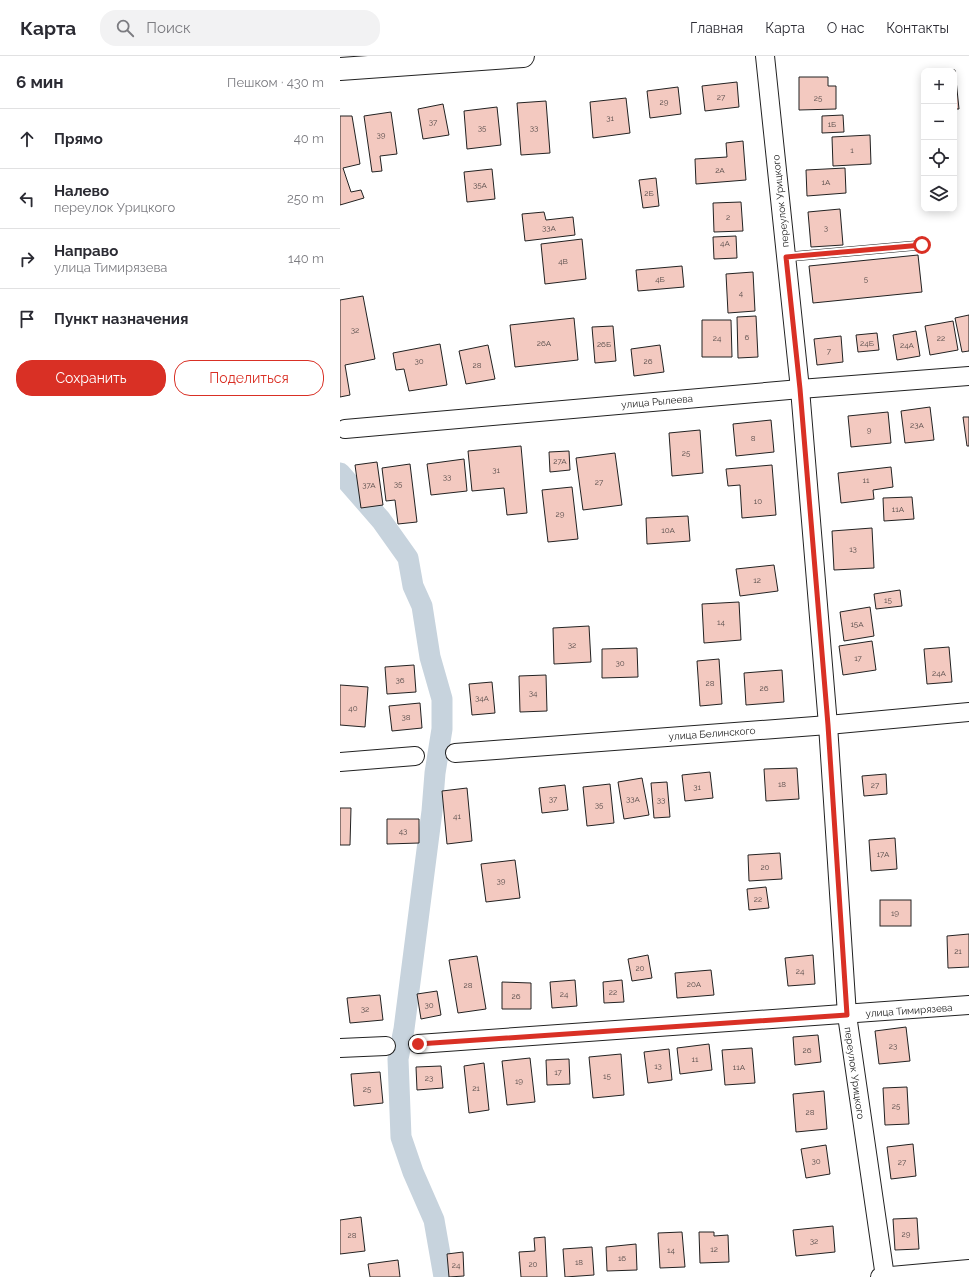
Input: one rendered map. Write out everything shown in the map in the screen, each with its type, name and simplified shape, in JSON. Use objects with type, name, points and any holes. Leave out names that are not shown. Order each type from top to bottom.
[{"type":"street","points":[[340,69],[523,56]]},
{"type":"street","name":"переулок Урицкого","points":[[765,56],[800,389],[828,725],[847,1015],[885,1277]]},
{"type":"street","name":"улица Рылеева","points":[[345,429],[800,389],[969,376]]},
{"type":"street","name":"улица Белинского","points":[[455,753],[828,725],[969,712]]},
{"type":"street","points":[[340,762],[415,756]]},
{"type":"street","name":"улица Тимирязева","points":[[418,1044],[969,1006]]},
{"type":"street","points":[[340,1048],[386,1046]]},
{"type":"street","points":[[880,1277],[969,1269]]},
{"type":"lane","points":[[786,257],[922,245]]},
{"type":"building","points":[[799,77],[828,77],[828,86],[836,86],[836,109],[799,110]]},
{"type":"building","points":[[737,82],[739,107],[705,111],[702,86]]},
{"type":"building","points":[[678,87],[681,114],[650,118],[647,91]]},
{"type":"building","points":[[957,90],[959,109],[957,109]]},
{"type":"building","points":[[626,98],[630,133],[593,138],[590,102]]},
{"type":"building","points":[[546,101],[550,153],[521,155],[517,103]]},
{"type":"building","points":[[443,104],[449,135],[423,139],[418,109]]},
{"type":"building","points":[[497,107],[501,145],[467,149],[464,111]]},
{"type":"building","points":[[391,112],[397,154],[380,156],[382,171],[372,172],[364,116]]},
{"type":"building","points":[[843,115],[844,132],[822,133],[822,116]]},
{"type":"building","points":[[340,116],[352,116],[360,164],[343,168],[351,192],[361,190],[364,198],[340,205]]},
{"type":"building","points":[[870,135],[871,164],[833,166],[832,137]]},
{"type":"building","points":[[743,141],[746,180],[696,184],[695,159],[727,157],[726,143]]},
{"type":"building","points":[[845,168],[846,193],[807,196],[806,170]]},
{"type":"building","points":[[492,169],[495,199],[467,202],[464,172]]},
{"type":"building","points":[[656,178],[659,206],[643,208],[639,180]]},
{"type":"building","points":[[741,202],[743,231],[714,232],[713,203]]},
{"type":"building","points":[[840,209],[843,245],[811,247],[808,212]]},
{"type":"building","points":[[544,212],[546,220],[573,217],[575,235],[525,241],[522,214]]},
{"type":"building","points":[[736,236],[737,258],[714,259],[713,237]]},
{"type":"building","points":[[582,239],[586,279],[545,284],[541,244]]},
{"type":"building","points":[[918,255],[922,292],[813,303],[809,266]]},
{"type":"building","points":[[682,266],[684,287],[638,291],[636,270]]},
{"type":"building","points":[[753,272],[755,311],[728,313],[726,274]]},
{"type":"building","points":[[363,296],[375,359],[345,365],[350,395],[340,397],[340,300]]},
{"type":"building","points":[[969,315],[969,351],[962,352],[955,318]]},
{"type":"building","points":[[756,316],[758,357],[738,358],[737,317]]},
{"type":"building","points":[[574,318],[578,360],[515,367],[510,325]]},
{"type":"building","points":[[702,320],[731,320],[732,357],[702,357]]},
{"type":"building","points":[[953,321],[958,350],[930,355],[925,326]]},
{"type":"building","points":[[613,326],[616,361],[595,363],[592,327]]},
{"type":"building","points":[[916,331],[920,356],[897,360],[893,335]]},
{"type":"building","points":[[877,333],[879,350],[858,352],[856,335]]},
{"type":"building","points":[[841,336],[843,362],[817,365],[814,339]]},
{"type":"building","points":[[440,344],[447,385],[409,391],[404,369],[396,370],[393,353]]},
{"type":"building","points":[[488,345],[495,379],[466,384],[459,351]]},
{"type":"building","points":[[660,345],[664,372],[634,376],[631,349]]},
{"type":"building","points":[[930,407],[934,440],[905,443],[901,411]]},
{"type":"building","points":[[888,412],[891,443],[851,447],[848,416]]},
{"type":"building","points":[[963,417],[969,417],[969,446],[967,446]]},
{"type":"building","points":[[771,420],[774,452],[736,456],[733,424]]},
{"type":"building","points":[[700,430],[703,473],[672,476],[669,433]]},
{"type":"building","points":[[521,446],[527,513],[507,515],[504,488],[472,491],[468,451]]},
{"type":"building","points":[[569,451],[570,470],[550,472],[549,452]]},
{"type":"building","points":[[615,453],[622,505],[583,510],[576,458]]},
{"type":"building","points":[[464,459],[467,491],[431,495],[427,464]]},
{"type":"building","points":[[377,462],[383,505],[361,508],[355,465]]},
{"type":"building","points":[[410,464],[417,522],[398,524],[395,500],[386,501],[382,468]]},
{"type":"building","points":[[772,465],[776,515],[742,518],[740,485],[728,486],[726,469]]},
{"type":"building","points":[[891,467],[893,487],[873,490],[874,499],[841,503],[838,473]]},
{"type":"building","points":[[572,487],[578,539],[548,542],[542,490]]},
{"type":"building","points":[[912,497],[914,519],[884,521],[883,498]]},
{"type":"building","points":[[688,516],[690,541],[647,544],[646,518]]},
{"type":"building","points":[[872,528],[874,568],[834,570],[832,531]]},
{"type":"building","points":[[774,565],[778,591],[740,596],[736,569]]},
{"type":"building","points":[[900,590],[902,606],[876,609],[874,594]]},
{"type":"building","points":[[739,602],[741,640],[704,643],[702,604]]},
{"type":"building","points":[[870,607],[874,636],[844,641],[840,612]]},
{"type":"building","points":[[589,626],[591,662],[554,664],[553,628]]},
{"type":"building","points":[[872,641],[876,670],[843,675],[839,646]]},
{"type":"building","points":[[949,647],[952,682],[927,684],[924,649]]},
{"type":"building","points":[[637,648],[638,677],[602,678],[602,649]]},
{"type":"building","points":[[719,659],[722,704],[700,706],[697,661]]},
{"type":"building","points":[[414,665],[416,692],[387,694],[385,667]]},
{"type":"building","points":[[782,670],[784,702],[746,705],[744,673]]},
{"type":"building","points":[[546,675],[547,711],[520,712],[519,676]]},
{"type":"building","points":[[492,682],[495,713],[472,715],[469,684]]},
{"type":"building","points":[[340,685],[368,687],[365,727],[340,725]]},
{"type":"building","points":[[420,703],[422,728],[392,731],[389,706]]},
{"type":"building","points":[[797,768],[799,799],[766,801],[764,769]]},
{"type":"building","points":[[710,772],[713,798],[685,801],[682,775]]},
{"type":"building","points":[[886,774],[887,794],[864,796],[862,776]]},
{"type":"building","points":[[642,778],[649,815],[624,819],[618,782]]},
{"type":"building","points":[[667,782],[670,817],[654,818],[651,783]]},
{"type":"building","points":[[610,784],[614,823],[587,826],[583,787]]},
{"type":"building","points":[[565,785],[568,810],[542,813],[539,788]]},
{"type":"building","points":[[467,788],[472,841],[447,844],[442,791]]},
{"type":"building","points":[[340,808],[351,808],[350,845],[340,845]]},
{"type":"building","points":[[387,819],[419,819],[419,843],[387,844]]},
{"type":"building","points":[[895,838],[897,869],[871,871],[869,840]]},
{"type":"building","points":[[780,853],[782,879],[749,881],[748,855]]},
{"type":"building","points":[[515,860],[520,898],[486,902],[481,864]]},
{"type":"building","points":[[766,887],[769,908],[749,910],[747,889]]},
{"type":"building","points":[[880,900],[911,900],[911,926],[880,926]]},
{"type":"building","points":[[969,934],[969,967],[948,968],[947,936]]},
{"type":"building","points":[[648,955],[652,978],[632,981],[628,959]]},
{"type":"building","points":[[813,955],[815,984],[788,986],[785,958]]},
{"type":"building","points":[[477,956],[486,1009],[458,1013],[449,960]]},
{"type":"building","points":[[711,970],[714,995],[677,998],[675,973]]},
{"type":"building","points":[[575,980],[577,1006],[552,1008],[550,982]]},
{"type":"building","points":[[622,980],[624,1002],[604,1003],[603,982]]},
{"type":"building","points":[[502,982],[531,983],[531,1009],[502,1009]]},
{"type":"building","points":[[437,991],[441,1015],[421,1019],[417,994]]},
{"type":"building","points":[[380,995],[383,1020],[350,1023],[347,998]]},
{"type":"building","points":[[906,1027],[910,1061],[879,1064],[875,1031]]},
{"type":"building","points":[[818,1035],[821,1062],[795,1065],[793,1037]]},
{"type":"building","points":[[709,1044],[712,1070],[680,1074],[677,1048]]},
{"type":"building","points":[[752,1048],[755,1083],[725,1085],[722,1050]]},
{"type":"building","points":[[669,1049],[672,1080],[648,1083],[644,1052]]},
{"type":"building","points":[[621,1054],[624,1095],[593,1098],[589,1057]]},
{"type":"building","points":[[530,1058],[535,1102],[507,1105],[502,1061]]},
{"type":"building","points":[[569,1059],[570,1084],[547,1085],[546,1060]]},
{"type":"building","points":[[484,1063],[489,1110],[469,1113],[464,1066]]},
{"type":"building","points":[[441,1066],[443,1088],[417,1090],[416,1067]]},
{"type":"building","points":[[380,1072],[383,1103],[354,1106],[351,1074]]},
{"type":"building","points":[[907,1087],[909,1124],[885,1125],[883,1088]]},
{"type":"building","points":[[824,1091],[827,1129],[796,1132],[793,1094]]},
{"type":"building","points":[[913,1144],[916,1176],[891,1179],[887,1147]]},
{"type":"building","points":[[826,1145],[830,1174],[806,1178],[801,1149]]},
{"type":"building","points":[[361,1217],[365,1251],[340,1254],[340,1220]]},
{"type":"building","points":[[917,1218],[919,1249],[895,1250],[893,1219]]},
{"type":"building","points":[[833,1226],[835,1252],[796,1256],[793,1230]]},
{"type":"building","points":[[682,1232],[685,1267],[660,1268],[658,1233]]},
{"type":"building","points":[[699,1232],[714,1232],[714,1236],[728,1235],[729,1262],[700,1263]]},
{"type":"building","points":[[545,1237],[547,1277],[521,1277],[519,1252],[535,1251],[534,1238]]},
{"type":"building","points":[[636,1244],[637,1270],[607,1271],[606,1247]]},
{"type":"building","points":[[592,1247],[594,1275],[565,1277],[563,1249]]},
{"type":"building","points":[[463,1252],[464,1276],[449,1277],[447,1254]]},
{"type":"building","points":[[398,1260],[400,1277],[370,1277],[368,1264]]},
{"type":"waterway","points":[[340,473],[381,520],[408,558],[413,586],[422,606],[430,657],[442,699],[442,729],[435,773],[432,811],[404,1029],[398,1059],[401,1137],[413,1172],[434,1220],[444,1277]]},
{"type":"route","points":[[418,1044],[847,1015],[828,725],[800,389],[786,257],[922,245]]}]
